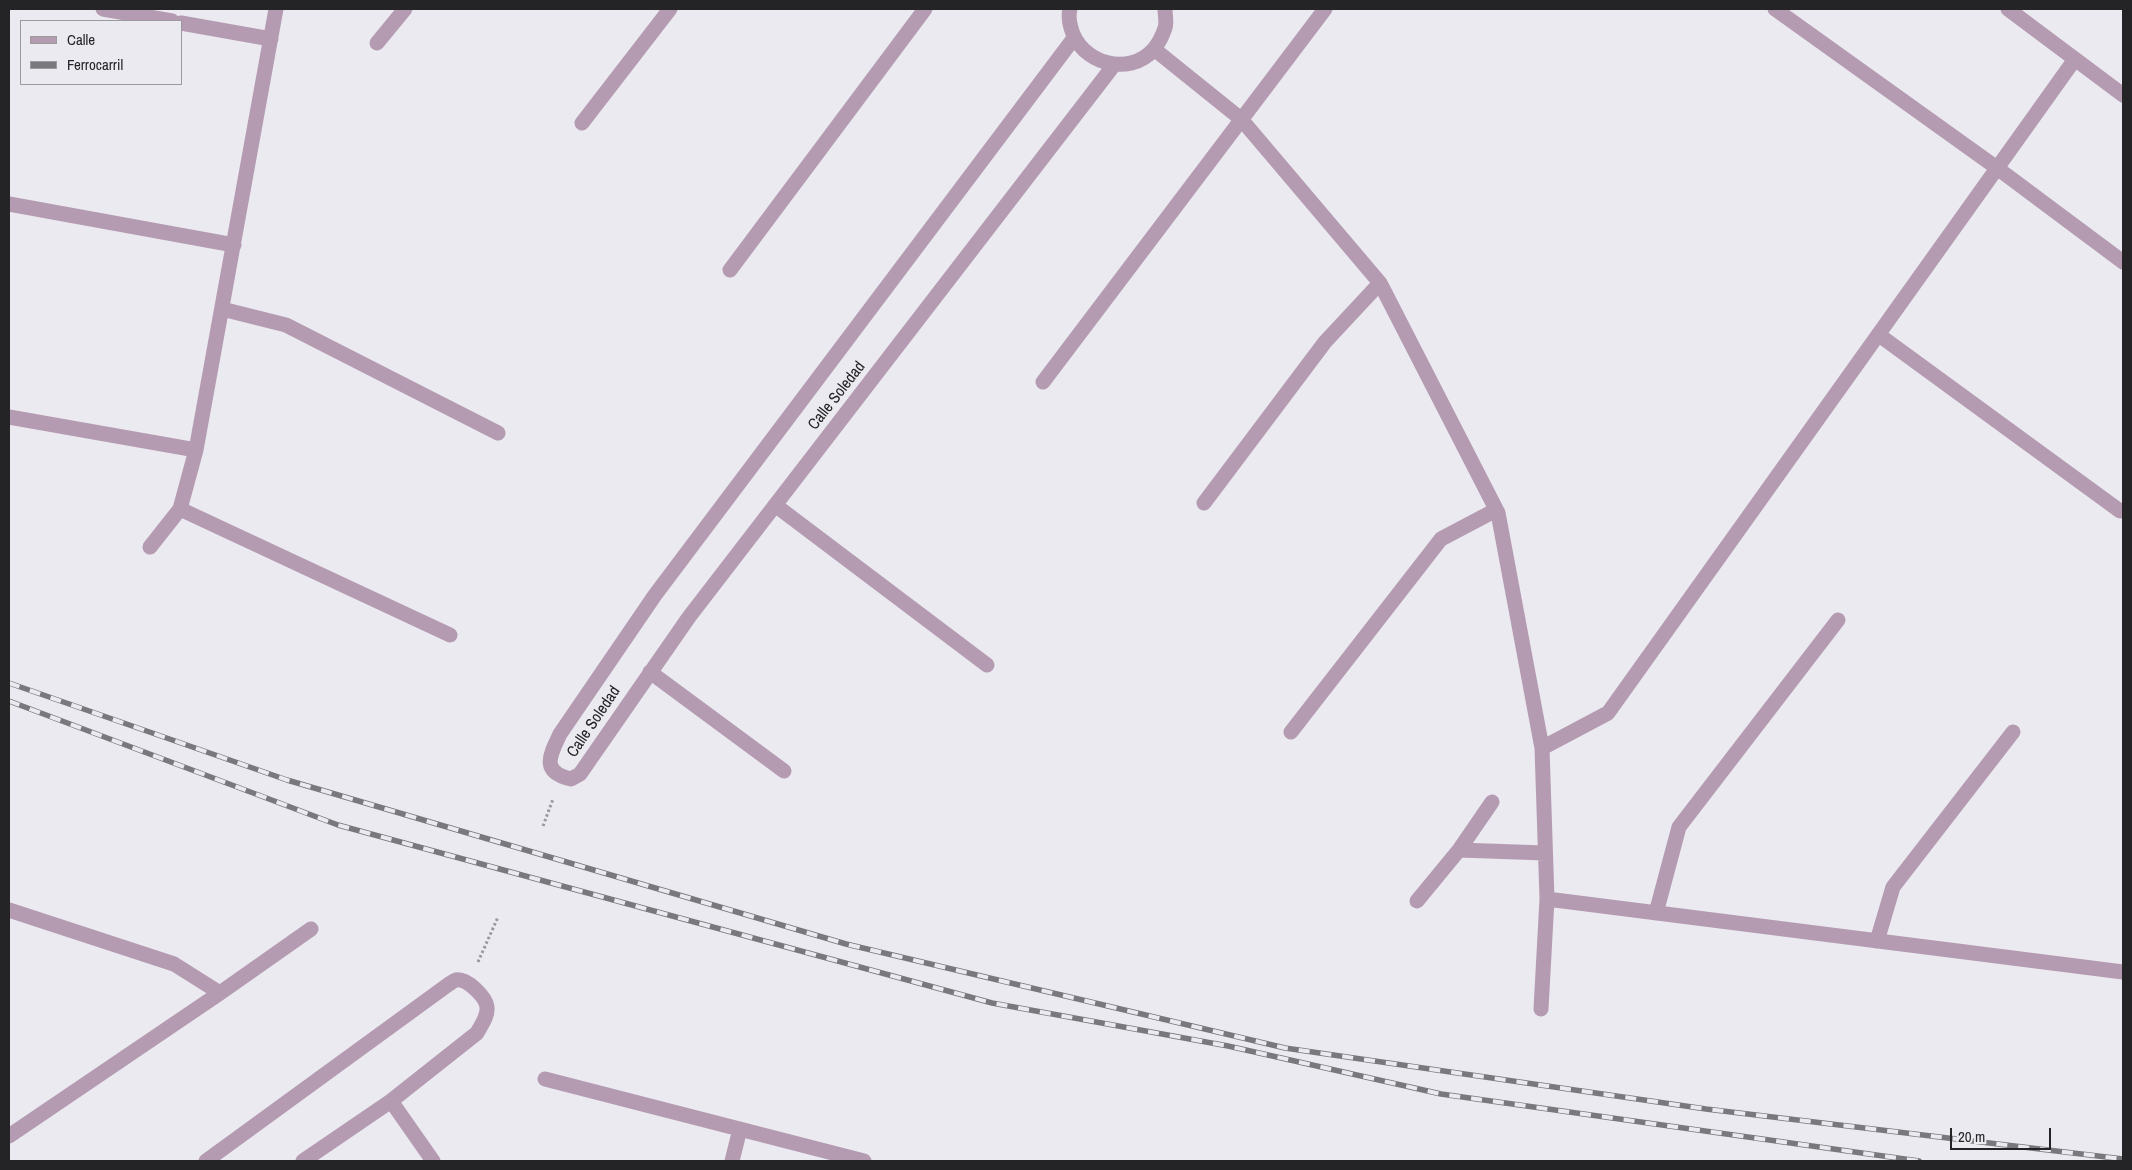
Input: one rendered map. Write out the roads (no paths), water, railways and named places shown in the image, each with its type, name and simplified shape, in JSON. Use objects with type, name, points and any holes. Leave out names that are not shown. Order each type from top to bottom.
[{"type":"street","points":[[103,9],[166,20]]},
{"type":"street","points":[[150,547],[180,509],[196,450],[276,9]]},
{"type":"street","points":[[377,43],[405,9]]},
{"type":"street","points":[[582,123],[670,9]]},
{"type":"street","points":[[730,270],[925,9]]},
{"type":"street","points":[[1070,9],[1068,15],[1074,38],[1090,57],[1114,65],[1136,62],[1154,49],[1166,26],[1165,9]]},
{"type":"street","points":[[1043,382],[1325,9]]},
{"type":"street","points":[[1775,9],[1998,168],[2123,262]]},
{"type":"street","points":[[2008,9],[2123,95]]},
{"type":"street","points":[[182,23],[271,39]]},
{"type":"street","name":"Calle Soledad","points":[[1074,38],[655,595],[560,734],[550,756],[551,768],[562,777],[571,779],[580,774],[688,617],[1114,65]]},
{"type":"street","points":[[1154,49],[1241,118],[1380,283],[1496,510],[1542,748],[1547,898],[1541,1009]]},
{"type":"street","points":[[1542,748],[1608,713],[2075,59]]},
{"type":"street","points":[[9,204],[234,245]]},
{"type":"street","points":[[1204,503],[1325,342],[1380,283]]},
{"type":"street","points":[[222,309],[286,325],[498,433]]},
{"type":"street","points":[[1878,335],[2120,511]]},
{"type":"street","points":[[9,417],[196,450]]},
{"type":"street","points":[[775,505],[987,665]]},
{"type":"street","points":[[180,509],[450,635]]},
{"type":"street","points":[[1291,732],[1441,539],[1496,510]]},
{"type":"street","points":[[1656,913],[1679,827],[1838,620]]},
{"type":"street","points":[[650,672],[784,771]]},
{"type":"street","points":[[1877,941],[1893,887],[2013,732]]},
{"type":"street","points":[[1417,901],[1459,850],[1492,802]]},
{"type":"street","points":[[1459,850],[1545,854]]},
{"type":"street","points":[[1547,898],[2123,972]]},
{"type":"street","points":[[9,910],[174,964],[220,993]]},
{"type":"street","points":[[9,1136],[311,929]]},
{"type":"street","points":[[206,1161],[449,984],[457,980],[466,982],[480,995],[487,1006],[486,1017],[476,1033],[391,1101],[303,1161]]},
{"type":"street","points":[[545,1078],[864,1161]]},
{"type":"street","points":[[391,1101],[434,1161]]},
{"type":"street","points":[[732,1161],[740,1129]]},
{"type":"railway","points":[[9,683],[287,780],[846,944],[1285,1048],[1706,1109],[2123,1159]]},
{"type":"railway","points":[[9,701],[338,825],[992,1003],[1228,1046],[1441,1094],[1919,1161]]}]
